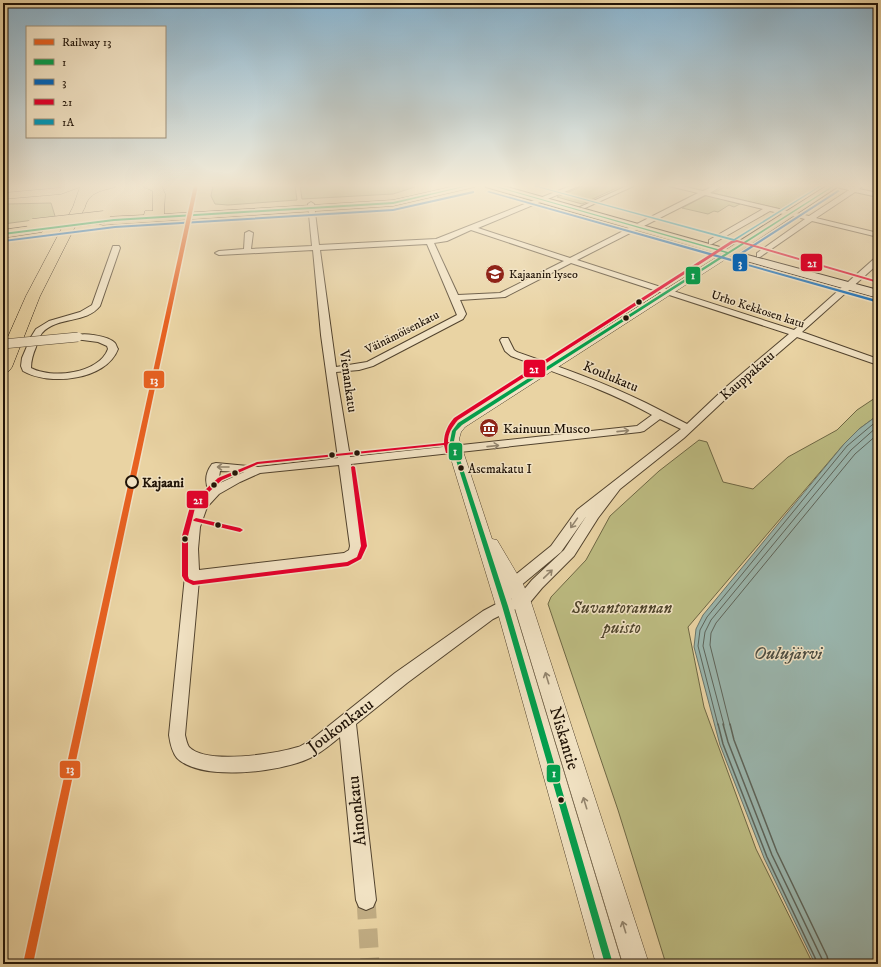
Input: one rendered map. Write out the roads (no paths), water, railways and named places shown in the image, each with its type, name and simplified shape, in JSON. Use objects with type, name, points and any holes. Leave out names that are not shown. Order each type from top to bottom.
[{"type":"highway","points":[[3,234],[21,230]]},
{"type":"highway","points":[[3,366],[33,296],[66,230]]},
{"type":"main road","points":[[660,230],[852,284],[878,288]]},
{"type":"main road","points":[[662,230],[712,242],[732,250],[760,255],[852,284],[878,294]]},
{"type":"main road","points":[[732,250],[763,230]]},
{"type":"street","name":"Vienankatu","points":[[192,576],[347,558],[354,553],[357,546],[314,230]]},
{"type":"street","points":[[219,253],[429,241],[444,239],[466,230]]},
{"type":"street","name":"Urho Kekkosen katu","points":[[478,230],[794,333],[878,362]]},
{"type":"street","points":[[429,241],[454,298],[502,295],[631,230]]},
{"type":"street","points":[[712,242],[732,230]]},
{"type":"street","points":[[760,255],[795,230]]},
{"type":"street","points":[[858,230],[878,235]]},
{"type":"street","points":[[247,252],[249,233]]},
{"type":"street","points":[[3,344],[78,337],[98,338],[110,343],[112,347],[111,352],[104,362],[89,370],[73,375],[49,377],[37,376],[26,369],[25,364],[29,351],[40,330],[50,323],[83,314],[92,310],[96,306],[116,248]]},
{"type":"street","name":"Niskantie","points":[[609,964],[513,597],[492,569],[452,439],[454,431],[460,424],[732,250]]},
{"type":"street","name":"Kauppakatu","points":[[513,597],[556,549],[581,513],[614,489],[688,428],[878,260]]},
{"type":"street","name":"Väinämöisenkatu","points":[[332,370],[359,367],[370,364],[460,317],[462,314],[454,298]]},
{"type":"street","name":"Koulukatu","points":[[505,340],[510,351],[514,354],[642,405],[659,415],[688,428]]},
{"type":"street","points":[[215,492],[212,485],[213,470],[216,467],[258,470],[640,429],[659,415]]},
{"type":"street","name":"Joukonkatu","points":[[258,470],[230,482],[215,492],[201,506],[194,527],[191,549],[192,576],[177,735],[179,746],[183,753],[200,762],[222,766],[288,758],[303,753],[317,745],[435,652],[513,597]]},
{"type":"street","name":"Kauppakatu","points":[[513,597],[537,584],[570,553],[593,516],[614,489]]},
{"type":"street","name":"Niskantie","points":[[478,520],[513,597],[636,964]]},
{"type":"street","name":"Ainonkatu","points":[[347,722],[366,900]]},
{"type":"water","name":"Oulujärvi","points":[[878,415],[878,964],[815,964],[764,858],[720,745],[694,647],[696,629],[703,615],[844,444],[859,429]]},
{"type":"tunnel","points":[[366,900],[370,964]]},
{"type":"rail line","name":"13","points":[[28,964],[186,230]]},
{"type":"place","name":"Kajaanin lyseo","points":[[495,274]]},
{"type":"place","name":"Kainuun Museo","points":[[489,428]]},
{"type":"place","name":"Asemakatu I","points":[[461,468]]},
{"type":"place","name":"Kajaani","points":[[132,482]]},
{"type":"park label","name":"Suvantorannan puisto","points":[[622,617]]}]
